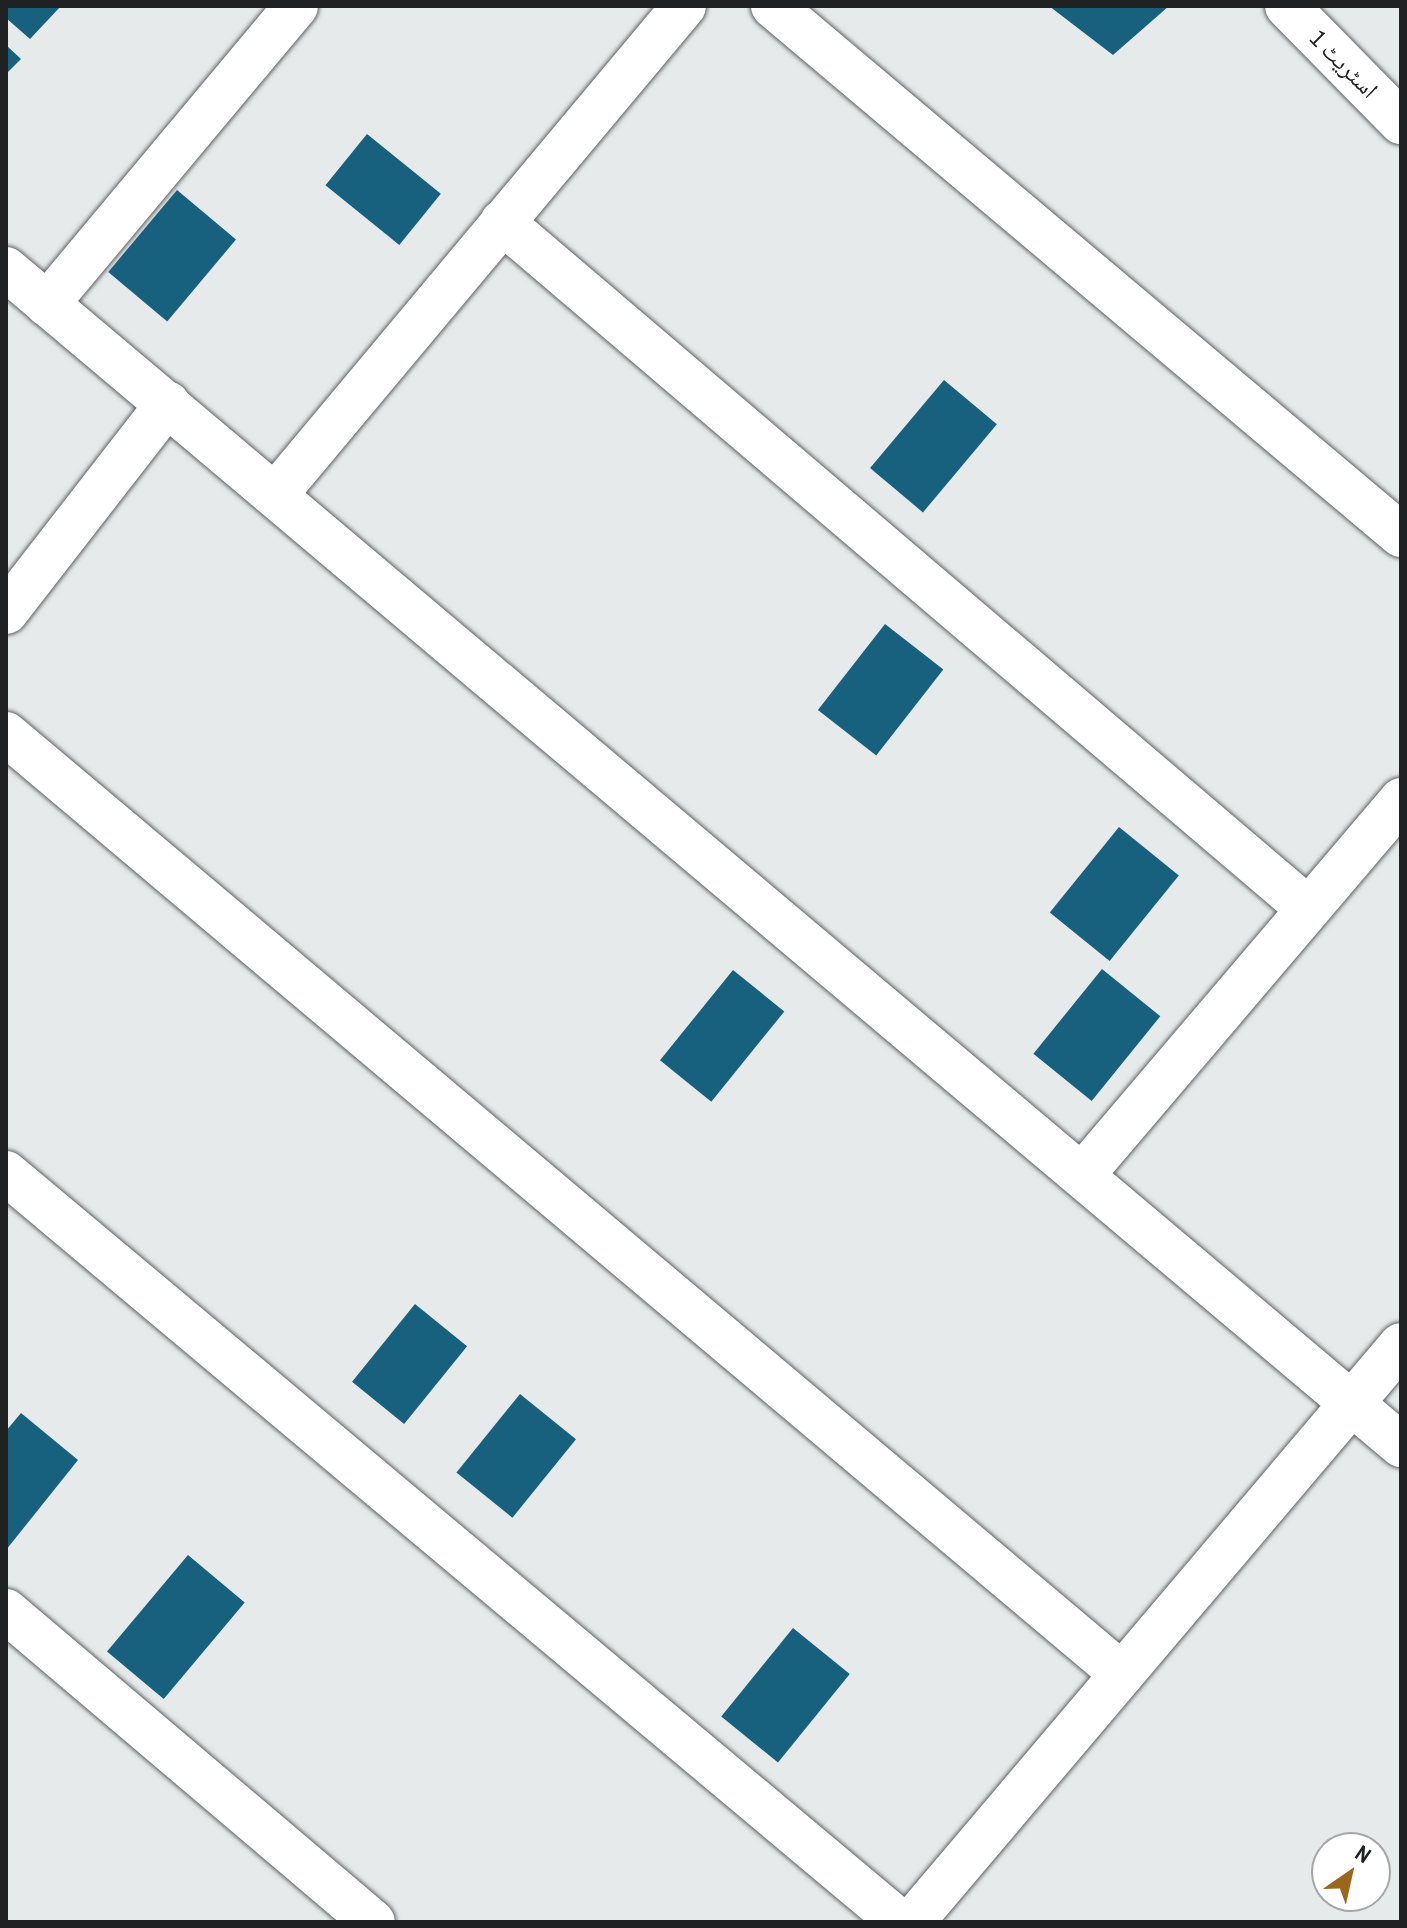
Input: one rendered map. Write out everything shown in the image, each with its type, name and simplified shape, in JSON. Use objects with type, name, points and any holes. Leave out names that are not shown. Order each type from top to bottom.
[{"type":"street","points":[[47,304],[296,6]]},
{"type":"street","points":[[276,494],[684,6]]},
{"type":"street","points":[[773,6],[1401,535]]},
{"type":"street","name":"اسٹریٹ 1","points":[[1287,6],[1401,122]]},
{"type":"street","points":[[502,222],[1306,907]]},
{"type":"street","points":[[6,269],[1084,1173],[1401,1445]]},
{"type":"street","points":[[6,612],[168,403]]},
{"type":"street","points":[[6,734],[1122,1674]]},
{"type":"street","points":[[1084,1173],[1306,907],[1401,800]]},
{"type":"street","points":[[6,1173],[900,1922]]},
{"type":"street","points":[[912,1922],[1401,1345]]},
{"type":"street","points":[[6,1611],[373,1922]]},
{"type":"building","points":[[6,6],[61,6],[30,39],[6,18]]},
{"type":"building","points":[[1049,6],[1169,6],[1113,55]]},
{"type":"building","points":[[6,45],[21,59],[6,74]]},
{"type":"building","points":[[367,134],[441,194],[399,245],[325,185]]},
{"type":"building","points":[[177,190],[236,239],[167,321],[108,272]]},
{"type":"building","points":[[944,380],[997,424],[923,512],[870,468]]},
{"type":"building","points":[[885,624],[943,670],[876,755],[818,710]]},
{"type":"building","points":[[1119,827],[1179,875],[1110,961],[1050,912]]},
{"type":"building","points":[[1102,969],[1160,1016],[1092,1101],[1033,1054]]},
{"type":"building","points":[[733,970],[784,1012],[711,1102],[660,1060]]},
{"type":"building","points":[[415,1304],[467,1346],[404,1424],[352,1382]]},
{"type":"building","points":[[520,1394],[576,1439],[512,1518],[456,1472]]},
{"type":"building","points":[[21,1413],[78,1460],[6,1550],[6,1431]]},
{"type":"building","points":[[188,1555],[245,1603],[164,1699],[107,1652]]},
{"type":"building","points":[[793,1628],[850,1674],[778,1763],[721,1717]]}]
